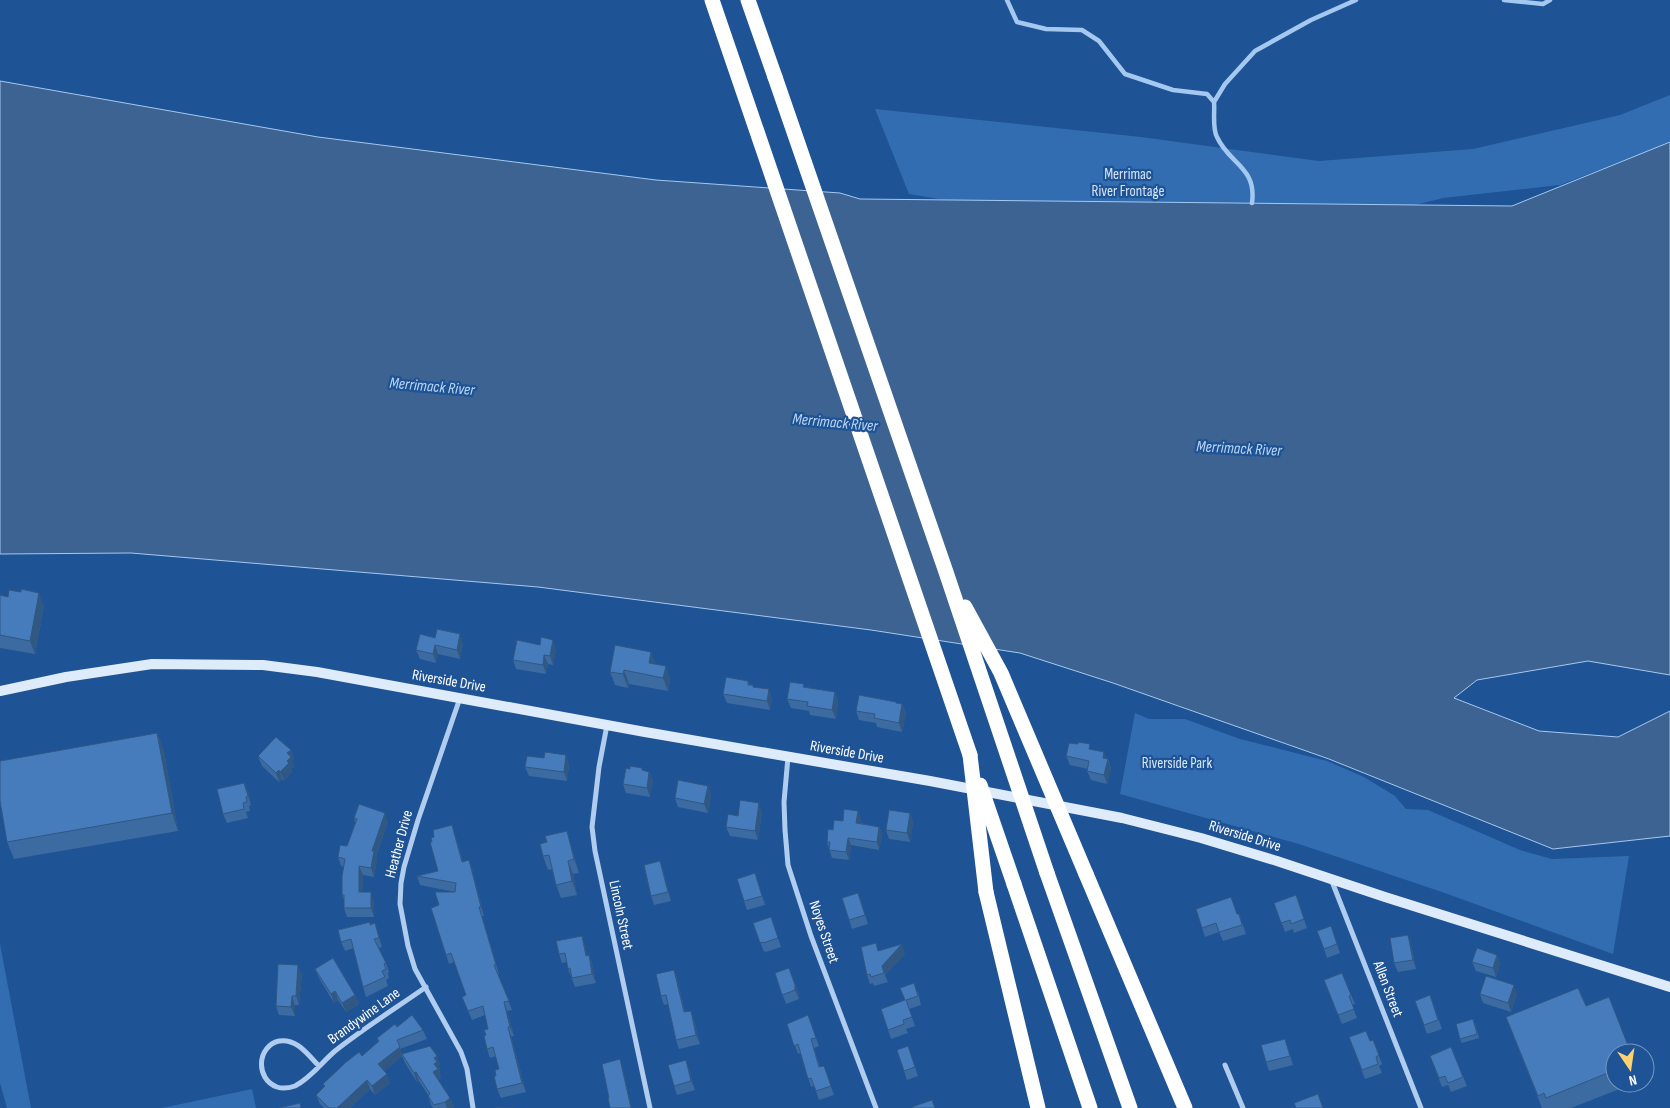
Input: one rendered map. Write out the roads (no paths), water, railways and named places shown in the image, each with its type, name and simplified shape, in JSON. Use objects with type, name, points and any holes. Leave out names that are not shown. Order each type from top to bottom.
[{"type":"highway","points":[[712,0],[1090,1108]]},
{"type":"highway","points":[[748,0],[946,572],[1047,874],[1130,1108]]},
{"type":"highway","points":[[946,572],[1001,673],[1185,1108]]},
{"type":"highway","points":[[970,755],[986,892],[1038,1108]]},
{"type":"main road","name":"Riverside Drive","points":[[0,691],[66,677],[152,664],[263,665],[317,672],[930,781],[1122,818],[1201,838],[1670,987]]},
{"type":"street","name":"Heather Drive","points":[[460,698],[418,820],[400,883],[400,904],[408,946],[416,969],[461,1052],[469,1078],[473,1108]]},
{"type":"street","name":"Lincoln Street","points":[[607,725],[599,767],[592,827],[650,1108]]},
{"type":"street","name":"Noyes Street","points":[[788,757],[784,802],[788,865],[811,936],[876,1108]]},
{"type":"street","name":"Allen Street","points":[[1331,879],[1421,1108]]},
{"type":"street","name":"Brandywine Lane","points":[[319,1066],[301,1047],[287,1041],[276,1042],[271,1045],[264,1052],[261,1062],[262,1073],[268,1082],[273,1085],[283,1088],[298,1084],[319,1066],[347,1042],[426,987]]},
{"type":"street","points":[[1225,1065],[1243,1108]]},
{"type":"water","name":"Merrimack River","points":[[0,81],[318,137],[656,180],[840,193],[860,199],[1512,206],[1670,142],[1670,675],[1588,661],[1477,680],[1454,698],[1539,731],[1618,737],[1670,711],[1670,836],[1553,849],[1329,759],[1113,683],[1020,653],[871,630],[538,587],[131,553],[0,554]]},
{"type":"waterway","points":[[1007,0],[1017,22],[1046,29],[1082,30],[1099,41],[1125,74],[1173,90],[1207,94],[1214,102],[1215,133],[1228,154],[1246,173],[1250,181],[1252,203]]},
{"type":"waterway","points":[[1214,102],[1225,84],[1255,51],[1311,20],[1356,0]]},
{"type":"waterway","points":[[1504,0],[1543,4],[1550,0]]},
{"type":"park label","name":"Merrimac River Frontage","points":[[1128,182]]},
{"type":"park label","name":"Riverside Park","points":[[1177,763]]}]
